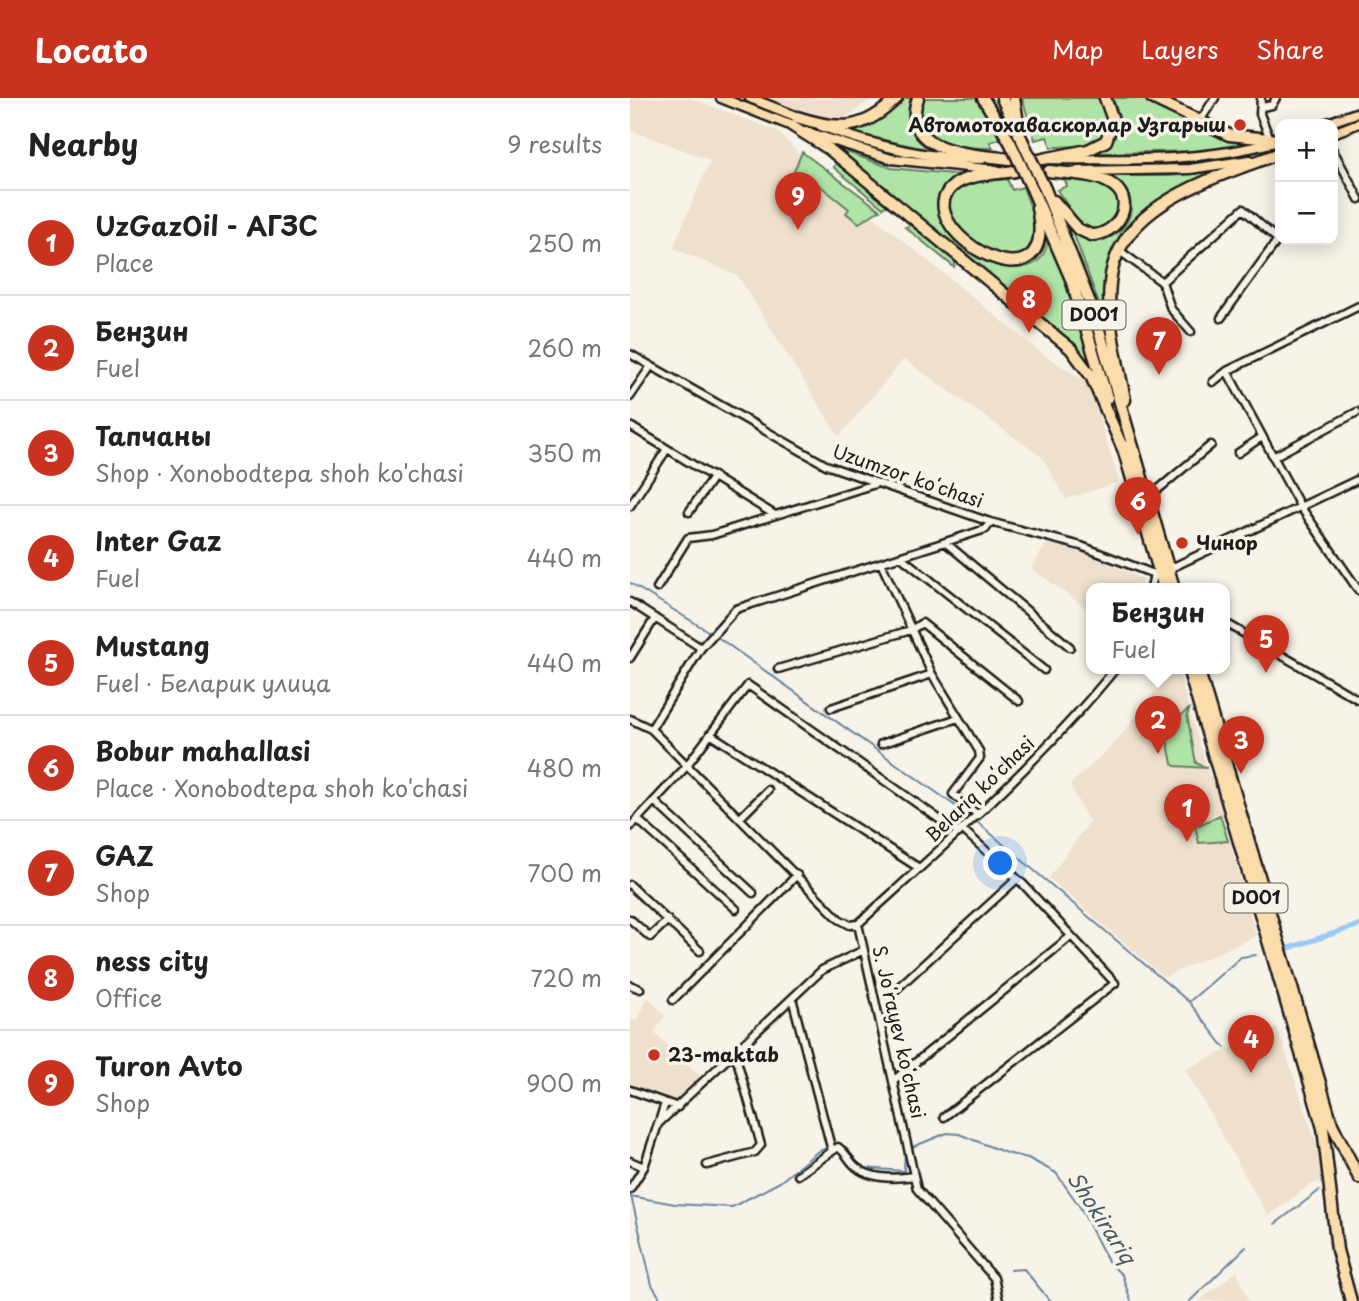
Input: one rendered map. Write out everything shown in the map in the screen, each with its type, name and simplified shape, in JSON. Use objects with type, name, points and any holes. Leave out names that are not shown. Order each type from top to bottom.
[{"type":"highway","points":[[794,121],[845,127],[871,118],[897,98]]},
{"type":"highway","points":[[918,98],[917,125],[929,142],[948,150],[1010,159]]},
{"type":"highway","points":[[983,98],[1010,142]]},
{"type":"highway","name":"D001","points":[[990,98],[1071,279],[1148,498],[1163,583]]},
{"type":"highway","name":"D001","points":[[1002,98],[1045,189],[1088,297],[1161,572],[1170,583]]},
{"type":"highway","points":[[1014,98],[1022,140]]},
{"type":"highway","points":[[1043,159],[1088,150],[1104,143],[1110,135],[1113,120],[1105,98]]},
{"type":"highway","points":[[1152,98],[1237,138],[1275,141]]},
{"type":"highway","points":[[794,121],[1071,349],[1091,376],[1128,447]]},
{"type":"highway","points":[[1128,447],[1110,299],[1111,275],[1120,251],[1140,223],[1176,196],[1275,155]]},
{"type":"highway","points":[[1015,171],[960,181],[951,187],[943,207],[945,217],[955,232],[993,257],[1008,261],[1028,257],[1036,250],[1041,237],[1033,191]]},
{"type":"highway","points":[[1045,189],[1084,234],[1105,233],[1121,217],[1122,199],[1113,186],[1093,177],[1049,171]]},
{"type":"highway","name":"D001","points":[[1190,674],[1217,749]]},
{"type":"highway","name":"D001","points":[[1199,674],[1217,749],[1328,1126],[1337,1250],[1351,1301]]},
{"type":"highway","name":"D001","points":[[1328,1126],[1359,1178]]},
{"type":"main road","points":[[722,98],[857,140],[911,153],[950,158],[1188,159],[1230,154],[1275,141]]},
{"type":"main road","points":[[750,98],[854,150],[950,168],[1015,171],[1190,169],[1275,154]]},
{"type":"main road","points":[[1338,119],[1359,111]]},
{"type":"main road","points":[[1338,131],[1359,123]]},
{"type":"street","points":[[1199,122],[1215,98]]},
{"type":"street","points":[[1261,98],[1260,114],[1275,139]]},
{"type":"street","points":[[1262,107],[1272,105],[1276,98]]},
{"type":"street","points":[[1338,159],[1359,199]]},
{"type":"street","points":[[1162,282],[1243,209],[1275,235]]},
{"type":"street","points":[[1221,318],[1275,244]]},
{"type":"street","points":[[1120,251],[1146,267],[1162,282],[1171,309],[1191,332]]},
{"type":"street","points":[[1213,382],[1227,371],[1359,306]]},
{"type":"street","name":"Uzumzor koʻchasi","points":[[630,354],[826,465],[990,522],[1081,546],[1161,572]]},
{"type":"street","points":[[630,397],[651,366]]},
{"type":"street","points":[[1227,371],[1300,506],[1359,591]]},
{"type":"street","points":[[1273,457],[1357,412]]},
{"type":"street","points":[[630,426],[775,515]]},
{"type":"street","points":[[1238,453],[1262,437]]},
{"type":"street","points":[[1148,498],[1154,497],[1211,445]]},
{"type":"street","points":[[630,506],[667,449]]},
{"type":"street","points":[[689,512],[714,476]]},
{"type":"street","points":[[1154,583],[1161,572],[1359,479]]},
{"type":"street","points":[[657,588],[688,538],[712,534],[875,484]]},
{"type":"street","points":[[651,729],[701,648],[736,609],[946,543],[986,529],[990,522]]},
{"type":"street","points":[[946,543],[1070,647]]},
{"type":"street","points":[[901,557],[1044,670]]},
{"type":"street","points":[[881,563],[932,674],[981,754],[953,794],[975,818]]},
{"type":"street","points":[[630,602],[701,648]]},
{"type":"street","points":[[630,658],[655,618]]},
{"type":"street","points":[[778,670],[911,630],[922,623],[1019,701]]},
{"type":"street","points":[[1230,625],[1359,700]]},
{"type":"street","points":[[831,708],[932,674]]},
{"type":"street","name":"Belariq koʻchasi","points":[[858,924],[961,832],[1049,745],[1111,674]]},
{"type":"street","points":[[630,827],[684,769],[748,685],[961,832],[1017,879],[1115,982],[944,1117]]},
{"type":"street","points":[[881,744],[958,718]]},
{"type":"street","name":"S. Joʻrayev koʻchasi","points":[[630,719],[651,729],[839,919],[850,925],[858,924],[914,1176],[922,1198],[995,1278],[999,1301]]},
{"type":"street","points":[[710,734],[919,869]]},
{"type":"street","points":[[740,817],[768,790]]},
{"type":"street","points":[[654,801],[753,892]]},
{"type":"street","points":[[638,819],[736,909]]},
{"type":"street","points":[[673,1000],[797,875]]},
{"type":"street","points":[[890,995],[1017,879]]},
{"type":"street","points":[[630,885],[701,951]]},
{"type":"street","points":[[630,919],[650,937],[668,920]]},
{"type":"street","points":[[894,1080],[1071,936]]},
{"type":"street","points":[[658,1124],[822,970],[864,950]]},
{"type":"street","points":[[630,985],[640,989]]},
{"type":"street","points":[[792,998],[832,1151]]},
{"type":"street","points":[[707,1165],[755,1152],[761,1145],[735,1053]]},
{"type":"street","points":[[630,1090],[678,1107]]},
{"type":"street","points":[[630,1189],[644,1167],[666,1103]]},
{"type":"street","points":[[798,1175],[839,1147],[852,1164],[867,1173],[901,1178],[914,1176]]},
{"type":"street","points":[[630,1161],[644,1167]]},
{"type":"shaded area","points":[[630,98],[690,98],[777,131],[810,165],[1040,352],[1089,384],[1119,482],[1066,499],[1042,457],[904,359],[839,437],[738,276],[673,248],[710,160],[630,130]]},
{"type":"shaded area","points":[[769,98],[873,98],[837,124]]},
{"type":"shaded area","points":[[1048,542],[1065,543],[1143,579],[1143,583],[1086,583],[1086,608],[1031,568]]},
{"type":"shaded area","points":[[1168,674],[1179,674],[1209,775],[1213,778],[1256,936],[1164,977],[1049,878],[1089,822],[1070,785],[1116,742]]},
{"type":"shaded area","name":"23-maktab","points":[[648,997],[665,1016],[654,1032],[702,1078],[677,1104],[630,1085],[630,1019],[636,1021]]},
{"type":"shaded area","points":[[1277,1027],[1328,1178],[1310,1185],[1268,1216],[1185,1069]]},
{"type":"shaded area","points":[[1237,1271],[1249,1301],[1199,1301]]},
{"type":"green space","points":[[904,98],[914,98],[911,115],[918,138],[930,149],[939,152],[848,132],[884,116]]},
{"type":"green space","points":[[924,98],[978,98],[1000,139],[990,142],[993,148],[967,147],[940,140],[930,134],[923,125],[921,113]]},
{"type":"green space","points":[[1022,98],[1100,98],[1109,117],[1103,138],[1084,144],[1058,147],[1051,147],[1047,137],[1035,140]]},
{"type":"green space","points":[[1112,98],[1145,98],[1223,137],[1254,143],[1206,151],[1096,153],[1110,143],[1118,130],[1118,114]]},
{"type":"green space","points":[[830,146],[891,168],[962,175],[940,191],[938,212],[951,233],[972,252],[998,264],[1023,267],[1041,258],[1048,232],[1093,363],[1089,365],[1061,334]]},
{"type":"green space","points":[[802,152],[880,210],[859,223],[846,213],[849,209],[814,181],[811,184],[794,171]]},
{"type":"green space","points":[[838,162],[890,203],[883,208],[833,167]]},
{"type":"green space","points":[[1226,170],[1171,194],[1110,263],[1105,286],[1116,368],[1099,304],[1073,232],[1091,239],[1106,238],[1119,232],[1127,222],[1131,209],[1129,196],[1121,185],[1106,176],[1170,176]]},
{"type":"green space","points":[[1007,179],[1012,190],[1023,187],[1038,228],[1030,253],[1012,257],[987,248],[962,231],[953,220],[949,209],[950,198],[964,185]]},
{"type":"green space","points":[[1085,179],[1113,189],[1121,203],[1115,223],[1094,232],[1083,228],[1057,190],[1067,186],[1065,180]]},
{"type":"green space","points":[[911,225],[956,261],[954,267],[905,227]]},
{"type":"green space","points":[[1190,708],[1187,715],[1196,763],[1207,768],[1172,764],[1165,729]]},
{"type":"green space","points":[[1220,815],[1228,841],[1199,843],[1195,827]]},
{"type":"waterway","points":[[630,583],[711,633]]},
{"type":"waterway","points":[[716,636],[971,817]]},
{"type":"waterway","points":[[976,821],[1189,1002],[1225,1048]]},
{"type":"waterway","points":[[1289,948],[1359,925]]},
{"type":"waterway","points":[[1190,1001],[1241,957],[1256,955]]},
{"type":"waterway","name":"Shokirariq","points":[[910,1148],[947,1133],[959,1134],[1006,1153],[1028,1158],[1056,1173],[1080,1207],[1109,1263],[1122,1275],[1131,1301]]},
{"type":"waterway","name":"Shokirariq","points":[[630,1196],[675,1204],[732,1207],[780,1182],[817,1152],[829,1147]]},
{"type":"waterway","name":"Shokirariq","points":[[853,1160],[863,1168],[904,1171],[905,1150]]},
{"type":"waterway","name":"Shokirariq","points":[[1275,1224],[1320,1190]]},
{"type":"waterway","points":[[631,1196],[652,1285],[662,1301]]},
{"type":"waterway","name":"Shokirariq","points":[[1190,1301],[1246,1247]]},
{"type":"waterway","points":[[1010,1270],[1024,1269],[1050,1301]]},
{"type":"place","name":"Автомотохаваскорлар Узгарыш","points":[[1240,125]]},
{"type":"place","name":"Turon Avto","points":[[798,230]]},
{"type":"place","name":"ness city","points":[[1029,333]]},
{"type":"place","name":"GAZ","points":[[1159,375]]},
{"type":"place","name":"Bobur mahallasi","points":[[1138,535]]},
{"type":"place","name":"Чинор","points":[[1182,543]]},
{"type":"place","name":"Mustang","points":[[1266,673]]},
{"type":"place","name":"Бензин","points":[[1158,754]]},
{"type":"place","name":"Тапчаны","points":[[1241,774]]},
{"type":"place","name":"UzGazOil - АГЗС","points":[[1187,842]]},
{"type":"place","name":"23-maktab","points":[[654,1055]]},
{"type":"place","name":"Inter Gaz","points":[[1251,1073]]}]
